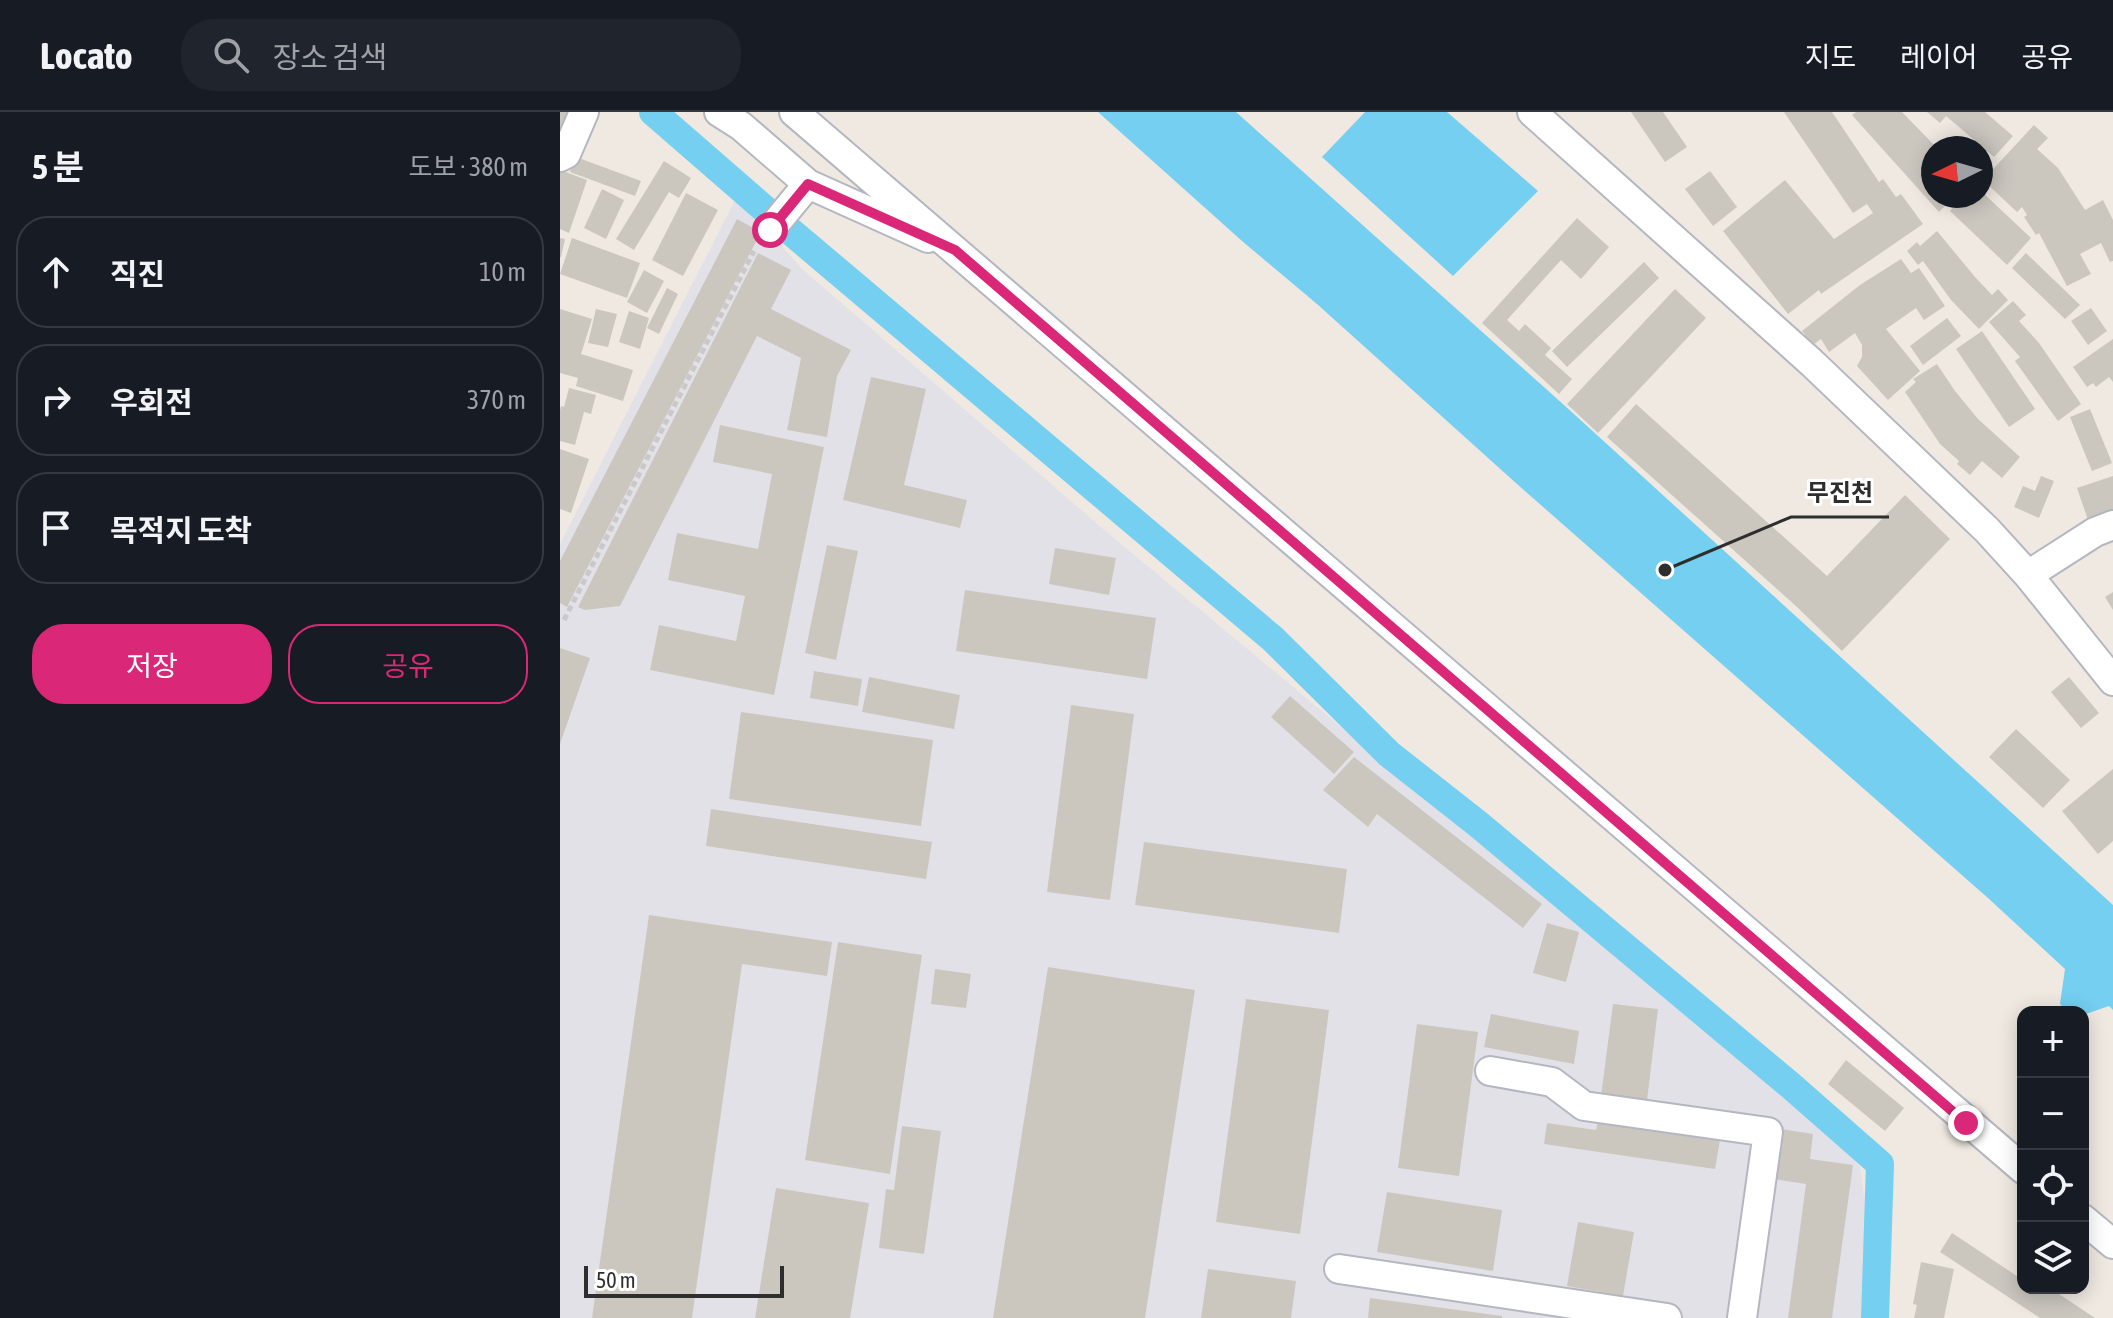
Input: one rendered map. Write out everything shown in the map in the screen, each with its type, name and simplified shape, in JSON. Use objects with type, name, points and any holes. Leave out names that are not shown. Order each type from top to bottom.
[{"type":"street","points":[[560,157],[566,154],[584,112]]},
{"type":"street","points":[[719,112],[741,126],[802,191],[955,250]]},
{"type":"street","points":[[794,112],[2017,1164]]},
{"type":"street","points":[[1532,112],[1812,363],[1987,530],[2028,575],[2113,681]]},
{"type":"street","points":[[770,230],[802,191]]},
{"type":"street","points":[[2028,575],[2095,532],[2113,525]]},
{"type":"street","points":[[1490,1071],[1552,1082],[1584,1106],[1768,1132],[1742,1318]]},
{"type":"street","points":[[2087,1222],[2113,1244]]},
{"type":"street","points":[[1339,1269],[1667,1318]]},
{"type":"path","points":[[564,620],[754,252],[770,230]]},
{"type":"shaded area","points":[[736,198],[801,268],[1102,528],[1827,1131],[1860,1166],[1866,1213],[1861,1318],[560,1318],[560,544]]},
{"type":"water","points":[[1098,112],[1236,112],[1564,405],[2113,905],[2113,1010],[2109,1006],[2089,1013],[2089,1006],[2062,1006],[2065,969],[1317,304]]},
{"type":"water","points":[[1365,112],[1447,112],[1538,191],[1453,276],[1322,157]]},
{"type":"building","points":[[560,112],[577,112],[571,133],[560,130]]},
{"type":"building","points":[[1631,112],[1663,112],[1687,147],[1665,162]]},
{"type":"building","points":[[1784,112],[1832,112],[1879,182],[1883,179],[1896,197],[1901,194],[1923,224],[1821,294],[1819,290],[1788,314],[1723,231],[1785,180],[1834,239],[1873,213],[1867,204],[1853,213]]},
{"type":"building","points":[[1856,112],[1902,112],[1925,136],[1921,136],[1921,192],[1852,115]]},
{"type":"building","points":[[1927,112],[1985,112],[2013,136],[1994,157],[1993,136],[1969,136],[1946,116],[1940,123]]},
{"type":"building","points":[[2034,125],[2048,138],[2037,149],[2058,168],[2085,210],[2103,200],[2113,220],[2113,261],[2110,262],[2101,243],[2080,254],[2091,274],[2067,286],[2039,233],[2036,235],[2024,217],[2027,215],[2022,207],[2017,212],[1993,189],[1993,169]]},
{"type":"building","points":[[576,157],[641,181],[635,196],[570,172]]},
{"type":"building","points":[[664,161],[691,178],[679,198],[669,192],[634,250],[616,239]]},
{"type":"building","points":[[560,170],[587,180],[569,233],[560,229]]},
{"type":"building","points":[[1710,171],[1737,207],[1713,226],[1685,189]]},
{"type":"building","points":[[602,189],[624,200],[606,239],[584,228]]},
{"type":"building","points":[[686,193],[718,210],[683,276],[652,260]]},
{"type":"building","points":[[1993,202],[2031,238],[2007,265],[1950,211],[1953,208],[1993,208]]},
{"type":"building","points":[[1577,218],[1609,247],[1581,279],[1561,260],[1507,320],[1519,331],[1525,324],[1551,348],[1545,355],[1572,379],[1559,394],[1482,323]]},
{"type":"building","points":[[737,219],[761,232],[567,607],[560,603],[560,561]]},
{"type":"building","points":[[1937,231],[1992,295],[1998,289],[2008,300],[1979,329],[1951,300],[1923,261],[1918,265],[1907,251],[1917,242],[1920,246]]},
{"type":"building","points":[[560,238],[565,239],[561,257],[560,257]]},
{"type":"building","points":[[572,238],[640,263],[627,298],[560,274]]},
{"type":"building","points":[[758,253],[791,270],[771,309],[851,350],[837,376],[827,437],[787,430],[801,358],[757,336],[620,606],[585,610],[578,607]]},
{"type":"building","points":[[2026,253],[2080,305],[2065,319],[2012,268]]},
{"type":"building","points":[[1901,259],[1911,273],[1919,268],[1945,306],[1924,320],[1916,308],[1886,329],[1920,371],[1888,400],[1857,366],[1862,357],[1862,345],[1855,333],[1829,352],[1821,339],[1813,345],[1802,331],[1860,285]]},
{"type":"building","points":[[1644,262],[1659,278],[1567,367],[1552,351]]},
{"type":"building","points":[[644,270],[664,281],[647,313],[627,302]]},
{"type":"building","points":[[667,288],[678,294],[659,334],[647,328]]},
{"type":"building","points":[[1675,289],[1706,318],[1598,433],[1567,404]]},
{"type":"building","points":[[2013,301],[2026,315],[2019,321],[2039,343],[2081,404],[2058,421],[2015,361],[2020,357],[1989,322]]},
{"type":"building","points":[[2091,308],[2107,331],[2088,345],[2071,321]]},
{"type":"building","points":[[560,309],[592,319],[581,354],[633,370],[623,401],[576,386],[578,378],[560,373]]},
{"type":"building","points":[[596,309],[617,314],[608,347],[588,343]]},
{"type":"building","points":[[629,311],[649,318],[640,349],[619,342]]},
{"type":"building","points":[[1947,318],[1961,336],[1923,365],[1910,346]]},
{"type":"building","points":[[1982,331],[2035,409],[2009,427],[1956,349]]},
{"type":"building","points":[[2113,339],[2113,382],[2109,377],[2096,387],[2093,383],[2087,387],[2073,367]]},
{"type":"building","points":[[1937,364],[1978,419],[2020,457],[2002,478],[1982,461],[1970,475],[1957,464],[1959,461],[1940,444],[1905,392],[1916,382],[1913,379]]},
{"type":"building","points":[[871,377],[926,389],[904,485],[967,500],[960,528],[843,500]]},
{"type":"building","points":[[569,388],[596,395],[591,414],[584,412],[575,445],[560,441],[560,410],[561,406],[564,407]]},
{"type":"building","points":[[1636,404],[1827,576],[1905,495],[1950,539],[1842,651],[1607,437]]},
{"type":"building","points":[[2090,409],[2112,463],[2092,471],[2070,417]]},
{"type":"building","points":[[720,425],[824,447],[774,695],[650,670],[659,625],[736,641],[745,596],[668,580],[677,533],[758,549],[772,474],[713,462]]},
{"type":"building","points":[[560,449],[589,459],[571,513],[560,509]]},
{"type":"building","points":[[2041,476],[2054,481],[2039,518],[2014,507],[2023,486],[2035,491]]},
{"type":"building","points":[[2113,476],[2113,515],[2089,523],[2077,488]]},
{"type":"building","points":[[827,545],[858,551],[836,660],[805,653]]},
{"type":"building","points":[[1055,548],[1116,558],[1109,595],[1049,584]]},
{"type":"building","points":[[965,590],[1156,618],[1147,679],[956,651]]},
{"type":"building","points":[[2113,592],[2113,610],[2105,597]]},
{"type":"building","points":[[560,648],[590,658],[560,744]]},
{"type":"building","points":[[814,671],[862,679],[858,706],[810,698]]},
{"type":"building","points":[[869,677],[960,695],[954,729],[862,712]]},
{"type":"building","points":[[2069,677],[2099,713],[2081,728],[2051,692]]},
{"type":"building","points":[[1290,696],[1354,752],[1334,774],[1271,717]]},
{"type":"building","points":[[1071,705],[1134,714],[1110,900],[1047,892]]},
{"type":"building","points":[[741,712],[933,740],[921,826],[729,799]]},
{"type":"building","points":[[2016,729],[2070,780],[2043,808],[1989,757]]},
{"type":"building","points":[[1354,757],[1542,904],[1523,928],[1377,814],[1368,827],[1323,790]]},
{"type":"building","points":[[2113,769],[2113,841],[2098,854],[2062,811]]},
{"type":"building","points":[[711,809],[932,842],[926,879],[706,846]]},
{"type":"building","points":[[1144,842],[1347,869],[1339,933],[1135,905]]},
{"type":"building","points":[[649,915],[832,942],[827,976],[742,964],[692,1318],[592,1318]]},
{"type":"building","points":[[1547,923],[1579,932],[1566,982],[1533,973]]},
{"type":"building","points":[[838,942],[922,955],[890,1174],[805,1160]]},
{"type":"building","points":[[1048,967],[1195,990],[1145,1318],[993,1318]]},
{"type":"building","points":[[935,969],[971,974],[966,1008],[931,1004]]},
{"type":"building","points":[[1246,999],[1329,1010],[1300,1234],[1216,1222]]},
{"type":"building","points":[[1613,1004],[1658,1009],[1647,1101],[1601,1096]]},
{"type":"building","points":[[1491,1014],[1579,1031],[1574,1064],[1484,1047]]},
{"type":"building","points":[[1417,1024],[1478,1032],[1459,1176],[1398,1168]]},
{"type":"building","points":[[1846,1060],[1904,1108],[1885,1131],[1828,1084]]},
{"type":"building","points":[[1598,1121],[1720,1140],[1715,1169],[1544,1144],[1547,1123],[1596,1130]]},
{"type":"building","points":[[902,1126],[941,1131],[924,1254],[879,1248],[886,1189],[894,1190]]},
{"type":"building","points":[[1781,1129],[1813,1134],[1810,1159],[1853,1165],[1832,1318],[1788,1318],[1806,1184],[1774,1179]]},
{"type":"building","points":[[776,1188],[869,1203],[850,1318],[755,1318]]},
{"type":"building","points":[[1387,1192],[1502,1210],[1493,1271],[1377,1252]]},
{"type":"building","points":[[1578,1222],[1634,1232],[1623,1296],[1567,1286]]},
{"type":"building","points":[[1952,1233],[2017,1276],[2017,1294],[2059,1294],[2095,1318],[2040,1318],[1940,1252]]},
{"type":"building","points":[[1921,1262],[1954,1269],[1944,1318],[1914,1318],[1917,1305],[1913,1304]]},
{"type":"building","points":[[1208,1269],[1296,1281],[1291,1318],[1201,1318]]},
{"type":"building","points":[[1370,1298],[1502,1316],[1502,1318],[1368,1318]]},
{"type":"waterway","points":[[653,112],[1273,639],[1389,754],[1478,824],[1880,1164],[1875,1318]]},
{"type":"place","name":"무진천","points":[[1665,570]]},
{"type":"route","points":[[770,230],[808,184],[955,250],[1966,1123]]}]
